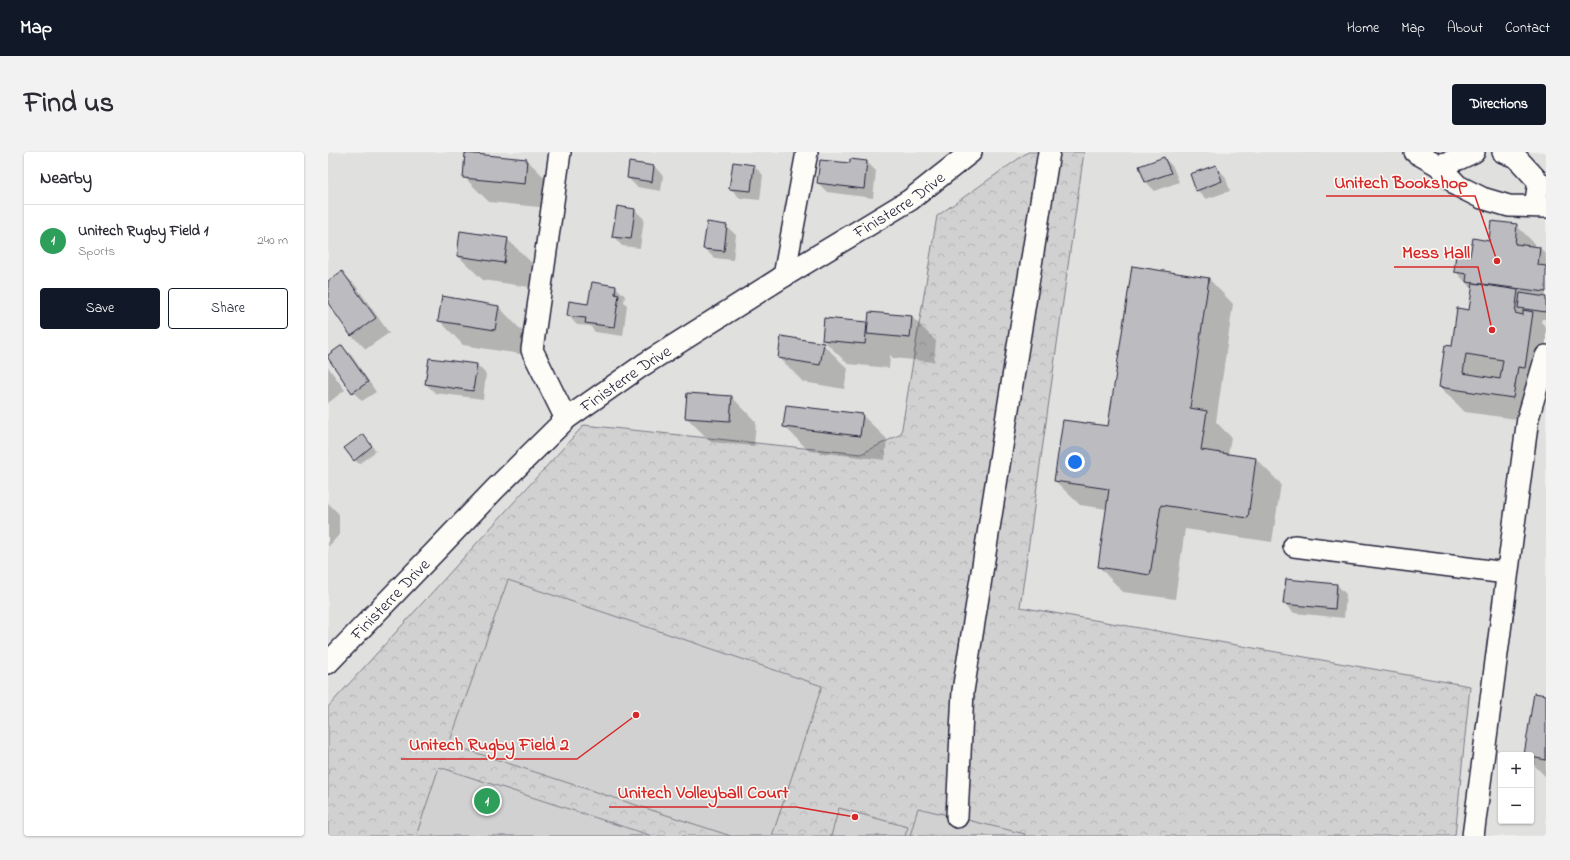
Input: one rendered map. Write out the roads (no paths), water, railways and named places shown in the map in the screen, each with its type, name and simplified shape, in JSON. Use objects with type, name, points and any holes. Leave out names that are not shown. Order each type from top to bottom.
[{"type":"street","points":[[560,152],[532,350],[566,419]]},
{"type":"street","points":[[784,276],[807,152]]},
{"type":"street","name":"Finisterre Drive","points":[[328,663],[495,488],[566,419],[643,364],[910,200],[971,152]]},
{"type":"street","points":[[957,818],[963,691],[1049,152]]},
{"type":"street","points":[[1415,152],[1438,165],[1458,186],[1482,198],[1509,206],[1541,206],[1539,182],[1516,157],[1504,152]]},
{"type":"street","points":[[1438,165],[1459,159],[1474,152]]},
{"type":"street","points":[[1472,836],[1506,573],[1528,418],[1546,356]]},
{"type":"street","points":[[1294,546],[1506,573]]},
{"type":"place","name":"Unitech Bookshop","points":[[1497,261]]},
{"type":"place","name":"Mess Hall","points":[[1492,330]]},
{"type":"place","name":"Unitech Rugby Field 2","points":[[636,715]]},
{"type":"place","name":"Unitech Rugby Field 1","points":[[487,801]]},
{"type":"place","name":"Unitech Volleyball Court","points":[[855,817]]}]
